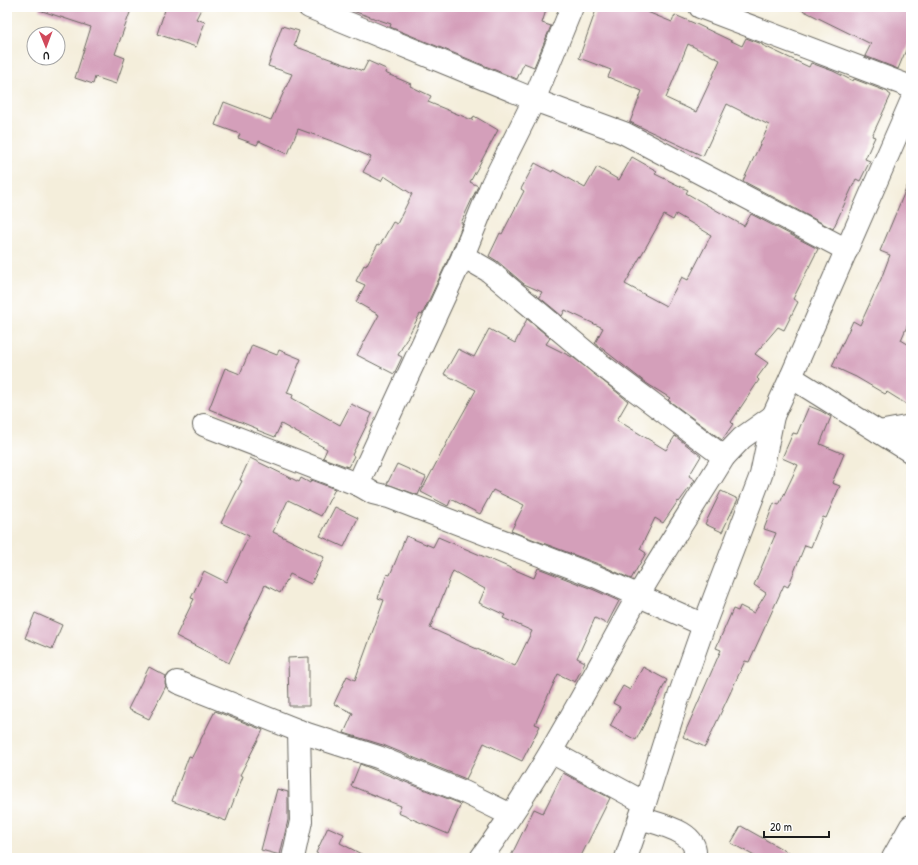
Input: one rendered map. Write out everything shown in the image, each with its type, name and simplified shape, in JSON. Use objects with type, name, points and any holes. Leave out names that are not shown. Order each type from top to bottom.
[{"type":"street","points":[[309,7],[539,102],[624,133],[847,250]]},
{"type":"street","points":[[374,491],[363,473],[475,263],[492,184],[539,102],[572,7]]},
{"type":"street","points":[[700,7],[911,88]]},
{"type":"street","points":[[626,858],[704,624],[761,476],[772,416],[791,377],[911,102]]},
{"type":"street","points":[[475,263],[600,364],[724,457]]},
{"type":"street","points":[[791,377],[911,452]]},
{"type":"street","points":[[481,858],[511,815],[551,752],[639,594],[724,457],[742,438],[772,416]]},
{"type":"street","points":[[204,424],[590,574],[639,594],[704,624]]},
{"type":"street","points":[[879,432],[911,426]]},
{"type":"street","points":[[177,682],[332,743],[378,757],[464,792],[511,815]]},
{"type":"street","points":[[294,858],[301,821],[303,732]]},
{"type":"street","points":[[551,752],[688,837],[694,847],[694,858]]},
{"type":"street","points":[[893,858],[911,826]]},
{"type":"building","points":[[40,7],[132,7],[115,54],[125,58],[116,84],[95,77],[93,84],[75,78],[91,27],[39,10]]},
{"type":"building","points":[[166,7],[202,7],[196,19],[205,22],[196,47],[157,34]]},
{"type":"building","points":[[350,7],[547,7],[542,23],[551,26],[534,67],[524,63],[517,79],[390,27],[391,24],[350,10]]},
{"type":"building","points":[[597,7],[635,7],[672,22],[675,15],[742,46],[746,38],[762,44],[809,67],[811,63],[833,71],[853,81],[854,79],[888,92],[891,95],[872,136],[875,137],[865,159],[870,161],[860,181],[856,179],[833,229],[743,181],[769,125],[727,104],[703,156],[630,122],[642,91],[608,77],[611,70],[579,58]],"holes":[[[688,44],[720,60],[696,112],[666,98]]]},
{"type":"building","points":[[796,7],[911,7],[911,38],[898,69],[865,56],[871,44]]},
{"type":"building","points":[[282,26],[299,31],[294,46],[363,71],[368,61],[386,69],[385,73],[411,84],[410,86],[431,96],[428,102],[472,120],[474,116],[498,130],[470,182],[478,186],[461,223],[463,223],[452,251],[422,315],[420,314],[398,355],[402,357],[394,374],[357,355],[379,315],[356,302],[365,285],[356,281],[364,265],[366,266],[378,244],[380,245],[393,222],[397,224],[412,194],[384,176],[381,181],[363,172],[371,157],[298,129],[288,154],[259,141],[257,145],[238,138],[240,134],[215,125],[224,102],[271,120],[292,74],[268,66]]},
{"type":"building","points":[[632,157],[657,171],[655,174],[688,190],[686,193],[744,226],[751,214],[818,249],[793,299],[798,302],[784,330],[778,327],[755,354],[768,363],[757,378],[759,380],[731,422],[733,424],[722,440],[668,400],[670,398],[646,383],[595,343],[603,328],[565,310],[562,316],[539,297],[542,292],[524,284],[489,256],[500,233],[502,234],[524,191],[521,189],[535,163],[552,172],[553,170],[585,188],[597,167],[619,180]],"holes":[[[676,214],[711,235],[688,280],[682,277],[666,306],[625,284],[664,215],[673,220]]]},
{"type":"building","points":[[911,177],[911,317],[901,340],[911,346],[911,407],[887,392],[885,394],[856,377],[832,366],[853,321],[860,325],[881,279],[890,255],[880,251]]},
{"type":"building","points":[[527,319],[550,338],[546,344],[574,358],[628,401],[617,420],[666,450],[675,436],[701,456],[689,476],[695,480],[679,502],[678,501],[663,523],[655,518],[640,549],[646,553],[631,579],[601,565],[511,531],[524,505],[493,490],[480,514],[451,499],[448,506],[421,492],[476,390],[444,374],[458,349],[474,357],[489,329],[515,343]]},
{"type":"building","points":[[252,345],[277,355],[279,350],[301,359],[287,393],[293,395],[292,398],[340,425],[351,404],[372,414],[352,455],[354,456],[348,467],[323,458],[327,449],[281,424],[275,437],[209,409],[225,368],[240,374]]},
{"type":"building","points":[[809,406],[831,417],[820,444],[844,454],[832,483],[840,486],[826,518],[823,517],[811,547],[805,545],[788,587],[784,585],[749,662],[745,661],[705,747],[683,737],[721,650],[716,648],[733,609],[738,611],[740,606],[754,613],[766,593],[754,585],[776,533],[764,529],[774,503],[779,505],[798,465],[782,458],[793,433],[797,434]]},
{"type":"building","points":[[250,458],[299,482],[301,478],[310,483],[311,480],[335,489],[321,516],[288,500],[273,532],[324,557],[311,584],[290,574],[280,593],[265,585],[229,663],[176,636],[194,599],[191,598],[204,571],[226,582],[249,536],[221,523],[242,481],[240,480]]},
{"type":"building","points":[[397,464],[426,477],[418,495],[387,484]]},
{"type":"building","points":[[721,491],[738,499],[722,532],[705,524]]},
{"type":"building","points":[[335,507],[358,518],[344,547],[320,536]]},
{"type":"building","points":[[406,536],[433,547],[438,537],[534,578],[538,568],[619,601],[607,624],[595,618],[577,658],[585,662],[575,682],[558,674],[535,724],[540,726],[522,761],[484,743],[466,779],[383,745],[344,733],[353,713],[334,704],[347,676],[355,680],[384,600],[378,598],[387,574],[390,575]],"holes":[[[453,571],[485,589],[479,603],[505,615],[503,618],[532,631],[515,666],[430,628]]]},
{"type":"building","points":[[35,613],[62,625],[52,649],[25,638]]},
{"type":"building","points":[[309,657],[309,706],[289,706],[288,658]]},
{"type":"building","points":[[149,667],[166,676],[166,686],[149,719],[128,709]]},
{"type":"building","points":[[643,667],[667,680],[636,740],[610,726],[620,707],[613,703],[623,686],[630,690]]},
{"type":"building","points":[[215,711],[263,730],[240,775],[243,776],[226,821],[172,801],[189,756],[192,757]]},
{"type":"building","points":[[360,764],[461,804],[448,834],[398,813],[401,806],[351,786]]},
{"type":"building","points":[[563,773],[610,798],[580,858],[510,858],[534,809],[543,813]]},
{"type":"building","points":[[277,789],[288,792],[288,820],[280,855],[261,850]]},
{"type":"building","points":[[741,826],[798,858],[758,858],[731,843]]},
{"type":"building","points":[[328,827],[344,834],[340,843],[369,858],[327,858],[316,853]]}]
